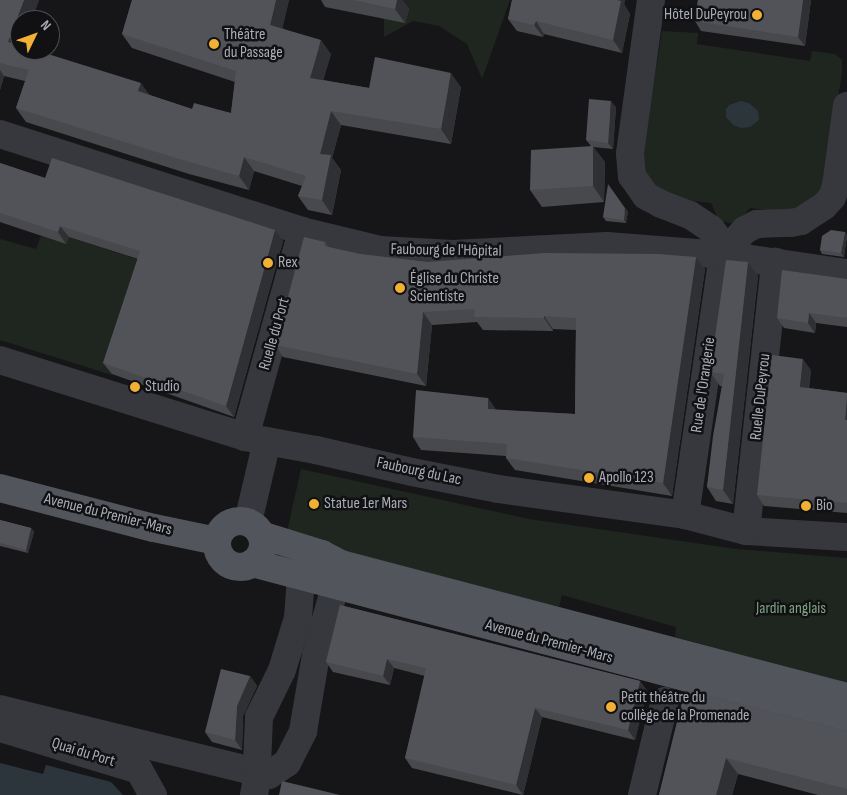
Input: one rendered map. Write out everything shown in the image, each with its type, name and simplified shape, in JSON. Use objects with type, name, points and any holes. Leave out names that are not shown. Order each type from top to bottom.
[{"type":"main road","name":"Avenue du Premier-Mars","points":[[0,488],[154,528],[217,541]]},
{"type":"main road","points":[[234,521],[255,529],[263,542],[260,554],[252,563],[239,567],[227,563],[219,553],[217,541],[219,534],[228,524],[234,521]]},
{"type":"main road","name":"Avenue du Premier-Mars","points":[[255,529],[331,558],[341,564],[847,698]]},
{"type":"main road","name":"Avenue du Premier-Mars","points":[[252,563],[335,587],[847,720]]},
{"type":"street","points":[[651,0],[630,154],[632,176],[646,196],[660,204],[690,215],[711,228],[720,243],[723,255]]},
{"type":"street","points":[[723,255],[745,230],[758,224],[791,224],[801,221],[824,206],[832,197],[836,186],[847,106]]},
{"type":"street","name":"Faubourg de l'Hôpital","points":[[0,134],[341,242],[380,250],[453,254],[607,246],[723,255],[847,273]]},
{"type":"street","name":"Ruelle du Port","points":[[255,529],[256,439],[302,230]]},
{"type":"street","name":"Rue de l'Orangerie","points":[[685,515],[723,255]]},
{"type":"street","name":"Ruelle DuPeyrou","points":[[746,531],[775,262]]},
{"type":"street","name":"Faubourg du Lac","points":[[0,360],[256,439],[498,488],[685,515],[746,531],[847,537]]},
{"type":"street","points":[[256,785],[259,717],[282,670],[298,618],[301,577]]},
{"type":"street","points":[[256,785],[287,763],[304,731],[316,656],[335,587]]},
{"type":"street","points":[[642,795],[665,701]]},
{"type":"street","points":[[0,709],[256,785]]},
{"type":"street","name":"Quai du Port","points":[[0,728],[139,770],[153,795]]},
{"type":"green space","points":[[384,0],[510,0],[482,79],[467,44],[439,26],[413,21],[384,37]]},
{"type":"green space","points":[[662,31],[698,33],[697,44],[810,61],[812,51],[835,54],[842,60],[842,74],[822,188],[797,214],[750,208],[736,224],[719,221],[711,203],[659,197],[640,169]]},
{"type":"green space","points":[[41,236],[66,244],[69,237],[148,263],[112,375],[0,340],[0,239],[36,249]]},
{"type":"green space","name":"Jardin anglais","points":[[301,469],[529,519],[736,549],[847,558],[847,683],[675,637],[676,627],[562,595],[559,607],[286,536]]},
{"type":"shaded area","points":[[741,101],[749,103],[758,111],[759,120],[750,127],[741,128],[733,125],[726,117],[726,109],[729,105]]},
{"type":"shaded area","points":[[0,763],[43,774],[46,765],[111,782],[123,795],[0,795]]},
{"type":"building","points":[[0,0],[24,0],[20,10],[10,10],[10,37],[8,42],[10,42],[10,60],[60,60],[60,58],[141,83],[138,91],[192,109],[194,103],[231,113],[236,71],[122,34],[132,0],[276,0],[270,25],[321,40],[310,78],[369,88],[375,57],[451,73],[441,129],[331,111],[320,154],[331,155],[322,200],[298,196],[306,176],[244,157],[239,176],[16,108],[29,70],[0,63]]},
{"type":"building","points":[[353,0],[397,0],[395,9]]},
{"type":"building","points":[[512,0],[621,1],[613,40],[536,21],[534,25],[508,19]]},
{"type":"building","name":"Hôtel DuPeyrou","points":[[698,0],[803,0],[798,37],[695,21]]},
{"type":"building","points":[[589,99],[611,101],[608,143],[586,140]]},
{"type":"building","points":[[593,146],[593,186],[530,190],[531,150]]},
{"type":"building","points":[[52,158],[275,230],[226,406],[103,363],[140,251],[60,226],[58,232],[0,213],[0,163],[45,178]]},
{"type":"building","points":[[608,184],[625,208],[624,220],[603,217]]},
{"type":"building","points":[[831,230],[845,232],[841,253],[820,250],[822,236]]},
{"type":"building","points":[[304,237],[325,242],[324,246],[360,254],[427,262],[545,253],[658,254],[696,257],[663,483],[506,458],[507,444],[413,437],[416,390],[488,398],[488,409],[575,414],[576,318],[544,316],[544,318],[474,317],[475,309],[423,312],[417,374],[275,345]]},
{"type":"building","points":[[726,260],[748,262],[723,490],[707,487],[713,436],[724,374],[710,372]]},
{"type":"building","points":[[782,270],[847,279],[847,318],[809,313],[808,323],[777,318]]},
{"type":"building","points":[[772,355],[803,359],[800,387],[847,393],[845,420],[847,420],[847,503],[757,495]]},
{"type":"building","points":[[0,520],[31,528],[26,550],[0,543]]},
{"type":"building","points":[[340,605],[640,681],[628,730],[535,708],[516,785],[405,758],[426,668],[387,659],[383,676],[326,662]]},
{"type":"building","points":[[221,669],[250,676],[237,706],[235,740],[205,732]]},
{"type":"building","points":[[685,690],[847,731],[847,789],[726,758],[716,795],[659,795]]},
{"type":"building","points":[[282,781],[340,795],[279,795]]},
{"type":"place","name":"Hôtel DuPeyrou","points":[[757,15]]},
{"type":"place","name":"Théâtre du Passage","points":[[214,44]]},
{"type":"place","name":"Rex","points":[[268,263]]},
{"type":"place","name":"Église du Christe Scientiste","points":[[400,288]]},
{"type":"place","name":"Studio","points":[[135,387]]},
{"type":"place","name":"Apollo 123","points":[[589,478]]},
{"type":"place","name":"Statue 1er Mars","points":[[314,504]]},
{"type":"place","name":"Bio","points":[[806,506]]},
{"type":"place","name":"Petit théâtre du collège de la Promenade","points":[[611,707]]}]
